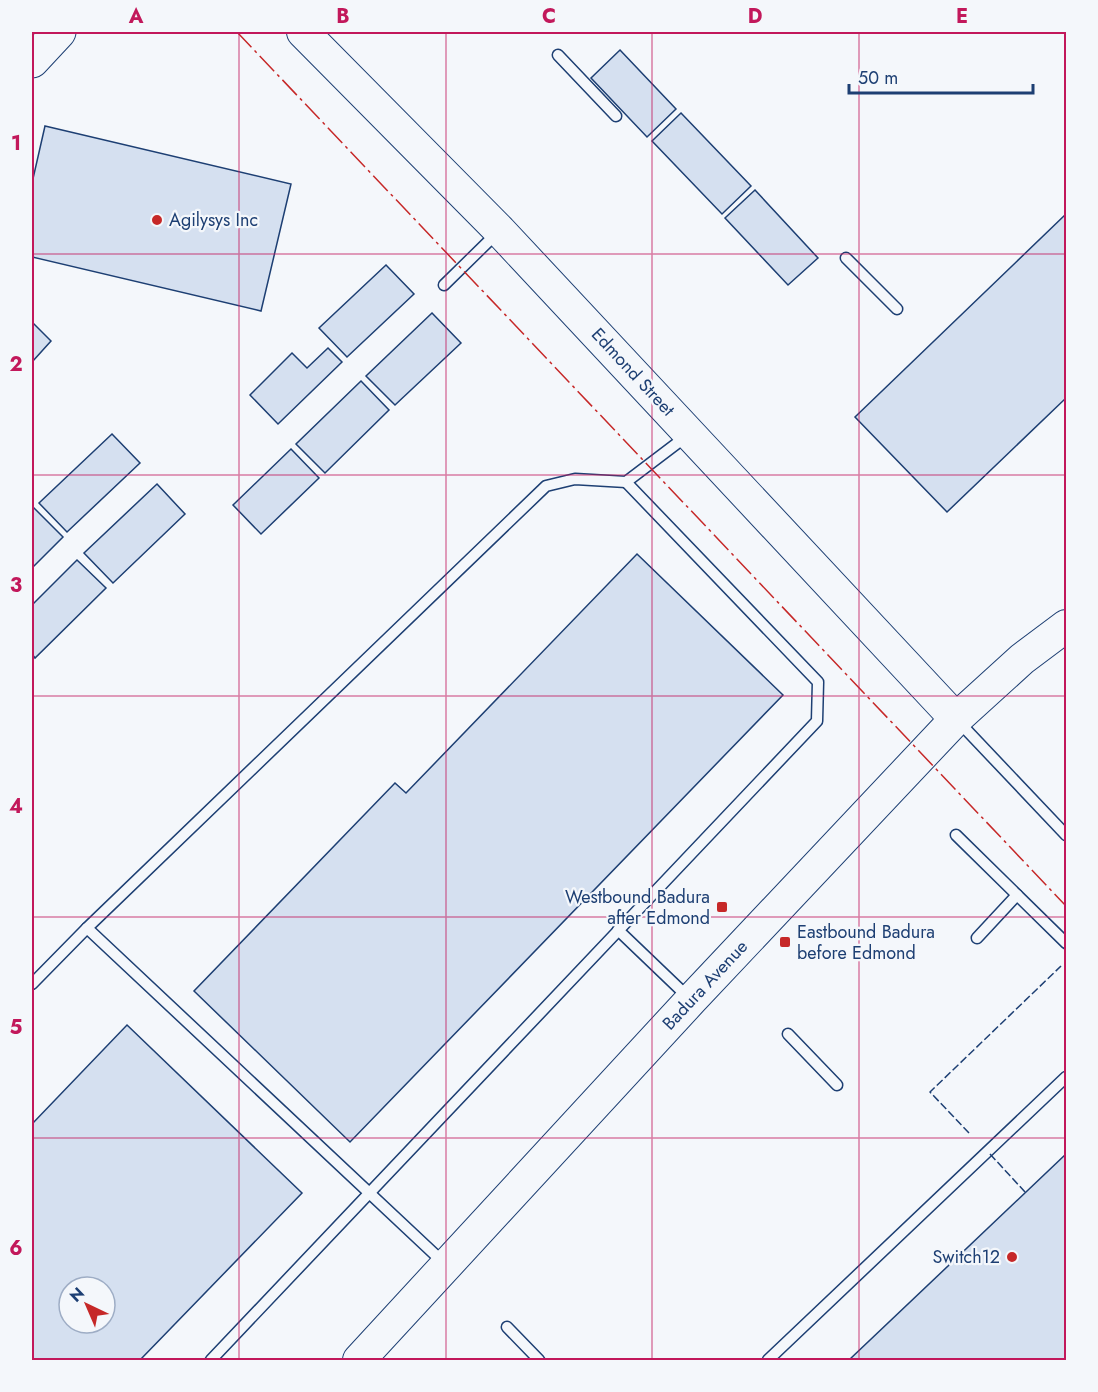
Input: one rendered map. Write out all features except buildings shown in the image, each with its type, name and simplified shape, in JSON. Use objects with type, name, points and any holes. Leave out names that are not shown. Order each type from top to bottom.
[{"type":"main road","points":[[32,61],[59,32]]},
{"type":"main road","name":"Edmond Street","points":[[303,32],[500,231],[956,719]]},
{"type":"main road","name":"Badura Avenue","points":[[359,1360],[691,1000],[956,719],[1022,659],[1066,626]]},
{"type":"lane","points":[[558,55],[616,116]]},
{"type":"lane","points":[[444,285],[500,231]]},
{"type":"lane","points":[[846,258],[897,309]]},
{"type":"lane","points":[[626,483],[690,433]]},
{"type":"lane","points":[[32,984],[87,928],[546,486],[575,479],[626,483],[818,682],[817,721],[211,1360]]},
{"type":"lane","points":[[956,719],[1066,835]]},
{"type":"lane","points":[[956,835],[1066,943]]},
{"type":"lane","points":[[977,938],[1017,896]]},
{"type":"lane","points":[[87,928],[447,1267]]},
{"type":"lane","points":[[618,930],[691,1000]]},
{"type":"lane","points":[[788,1034],[837,1085]]},
{"type":"lane","points":[[768,1360],[1066,1077]]},
{"type":"lane","points":[[507,1327],[539,1360]]},
{"type":"fence","points":[[969,1133],[930,1092],[1061,966]]},
{"type":"fence","points":[[990,1154],[1025,1192]]},
{"type":"power","points":[[237,32],[1066,906]]},
{"type":"place","name":"Agilysys Inc","points":[[157,220]]},
{"type":"place","name":"Westbound Badura after Edmond","points":[[722,907]]},
{"type":"place","name":"Eastbound Badura before Edmond","points":[[785,942]]},
{"type":"place","name":"Switch12","points":[[1012,1257]]}]
